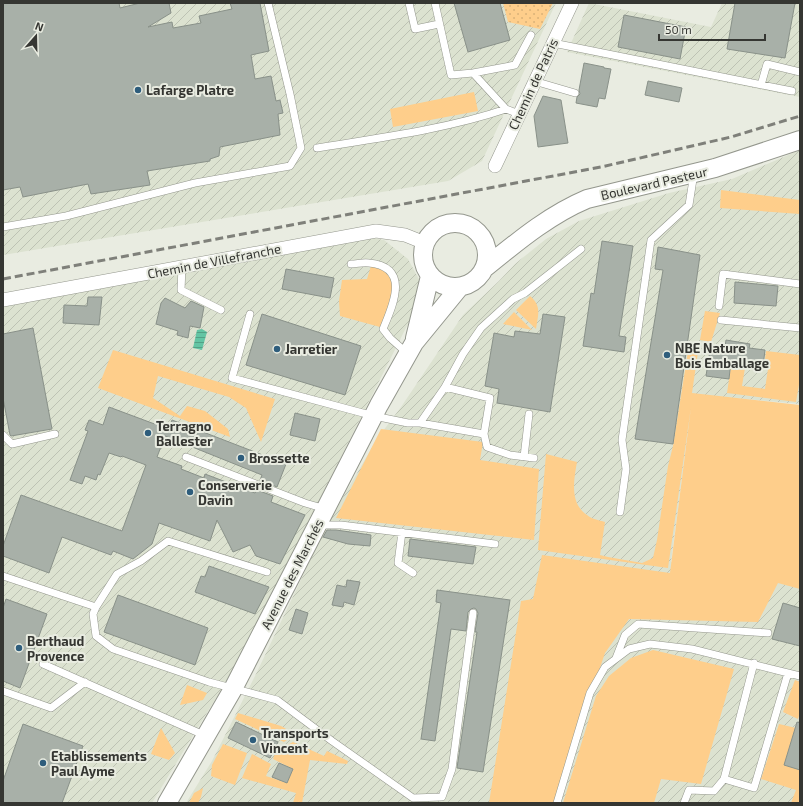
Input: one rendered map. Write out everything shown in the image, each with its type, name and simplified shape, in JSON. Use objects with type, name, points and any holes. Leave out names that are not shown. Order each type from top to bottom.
[{"type":"street","name":"Chemin de Patris","points":[[495,166],[572,3]]},
{"type":"street","name":"Boulevard Pasteur","points":[[486,267],[517,242],[555,215],[587,199],[694,173],[744,159],[800,140]]},
{"type":"street","points":[[444,224],[463,224],[471,227],[484,240],[487,253],[486,267],[481,275],[468,286],[459,288],[448,287],[438,283],[430,276],[425,268],[423,251],[425,243],[436,229],[444,224]]},
{"type":"street","name":"Chemin de Villefranche","points":[[3,300],[376,231],[405,236],[425,243]]},
{"type":"street","points":[[484,240],[501,244],[517,242]]},
{"type":"street","name":"Avenue des Marchés","points":[[411,349],[430,276]]},
{"type":"street","name":"Avenue des Marchés","points":[[167,803],[233,689],[374,416],[411,349],[459,288]]},
{"type":"lane","points":[[3,227],[66,216],[195,183],[290,166],[302,148],[268,3]]},
{"type":"lane","points":[[409,3],[415,29],[439,24]]},
{"type":"lane","points":[[435,3],[451,75],[514,65],[531,35]]},
{"type":"lane","points":[[553,43],[792,91]]},
{"type":"lane","points":[[761,85],[767,64],[800,72]]},
{"type":"lane","points":[[473,72],[506,109],[519,114]]},
{"type":"lane","points":[[534,81],[575,93]]},
{"type":"lane","points":[[317,148],[477,119],[506,109]]},
{"type":"lane","points":[[620,512],[626,468],[622,440],[651,240],[689,205],[694,173]]},
{"type":"lane","points":[[420,423],[445,387],[463,354],[481,328],[513,299],[525,293],[581,249]]},
{"type":"lane","points":[[351,264],[369,263],[386,267],[394,275],[396,287],[392,309],[383,329],[390,338],[411,349]]},
{"type":"lane","points":[[182,267],[181,290],[221,310]]},
{"type":"lane","points":[[719,306],[723,274],[800,284]]},
{"type":"lane","points":[[250,314],[232,378],[374,416],[408,423],[420,423],[484,434]]},
{"type":"lane","points":[[722,320],[800,328]]},
{"type":"lane","points":[[445,387],[490,398],[484,434],[487,448],[510,455],[534,458]]},
{"type":"lane","points":[[524,457],[529,414]]},
{"type":"lane","points":[[3,435],[12,444],[55,434]]},
{"type":"lane","points":[[186,457],[305,503],[326,509]]},
{"type":"lane","points":[[317,525],[341,525],[495,544]]},
{"type":"lane","points":[[402,532],[398,563],[413,573]]},
{"type":"lane","points":[[267,572],[168,541],[141,561],[117,574],[92,614],[96,636],[113,649],[209,682],[277,700],[411,800],[442,797],[452,769],[473,613]]},
{"type":"lane","points":[[3,576],[96,607]]},
{"type":"lane","points":[[616,658],[625,635],[638,624],[768,632]]},
{"type":"lane","points":[[557,803],[590,693],[605,667],[629,649],[650,644],[692,648],[800,676]]},
{"type":"lane","points":[[684,803],[690,790],[714,791],[724,779],[754,663]]},
{"type":"lane","points":[[43,664],[206,736]]},
{"type":"lane","points":[[724,779],[754,788],[788,672]]},
{"type":"lane","points":[[3,691],[51,708],[85,682]]},
{"type":"shaded area","points":[[3,3],[556,3],[482,161],[448,181],[3,255]]},
{"type":"shaded area","points":[[503,3],[553,3],[540,29],[508,22]]},
{"type":"shaded area","points":[[589,3],[711,27],[722,3],[800,3],[800,97],[567,52]]},
{"type":"shaded area","points":[[474,92],[478,111],[393,127],[390,109]]},
{"type":"shaded area","points":[[800,150],[800,404],[693,394],[671,562],[800,585],[800,803],[186,803],[212,761],[256,674],[329,521],[377,439],[401,407],[463,315],[515,264],[546,239],[579,221],[669,193],[732,179]]},
{"type":"shaded area","points":[[721,190],[800,200],[800,214],[720,208]]},
{"type":"shaded area","points":[[367,237],[384,240],[408,259],[421,283],[417,306],[236,665],[152,803],[3,803],[3,306]]},
{"type":"shaded area","points":[[371,266],[385,271],[391,279],[393,288],[385,321],[380,327],[340,316],[339,301],[342,280],[367,279]]},
{"type":"shaded area","points":[[530,296],[538,307],[536,329],[516,310]]},
{"type":"shaded area","points":[[705,311],[720,313],[711,342],[700,340]]},
{"type":"shaded area","points":[[514,312],[532,330],[503,324]]},
{"type":"shaded area","points":[[202,329],[207,332],[202,350],[193,348],[197,330]]},
{"type":"shaded area","points":[[689,345],[699,345],[692,393],[800,405],[800,589],[778,583],[758,622],[629,619],[605,653],[554,803],[489,803],[521,601],[533,599],[542,555],[670,573],[691,407],[668,568],[538,550],[546,454],[577,462],[574,490],[577,504],[581,510],[589,516],[605,522],[600,555],[642,563],[653,558]]},
{"type":"shaded area","points":[[113,350],[275,399],[261,442],[246,408],[229,397],[158,376],[153,398],[180,416],[187,406],[205,411],[228,429],[230,437],[98,388]]},
{"type":"shaded area","points":[[766,351],[800,355],[800,379],[796,402],[727,393],[731,366],[745,368],[742,386],[765,389],[768,369],[764,369]]},
{"type":"shaded area","points":[[381,429],[483,442],[480,460],[539,469],[534,540],[336,518]]},
{"type":"shaded area","points":[[653,650],[734,669],[701,784],[661,779],[654,803],[563,803],[596,696],[609,676],[631,658]]},
{"type":"shaded area","points":[[795,680],[800,682],[800,713],[798,719],[783,712]]},
{"type":"shaded area","points":[[187,685],[207,693],[203,700],[180,705]]},
{"type":"shaded area","points":[[238,713],[281,726],[295,734],[284,742],[235,719]]},
{"type":"shaded area","points":[[779,724],[796,728],[784,765],[800,770],[800,803],[791,803],[796,790],[761,779]]},
{"type":"shaded area","points":[[161,728],[175,753],[169,760],[151,754]]},
{"type":"shaded area","points":[[293,742],[324,756],[327,751],[348,761],[347,764],[310,760],[302,803],[293,803],[296,793],[242,778],[252,754],[271,764],[266,776],[287,783],[293,769],[273,759],[276,751]]},
{"type":"shaded area","points":[[223,744],[247,753],[235,785],[211,776],[212,765]]},
{"type":"shaded area","points":[[203,788],[198,803],[189,803],[194,793]]},
{"type":"building","name":"Lafarge Platre","points":[[3,3],[119,3],[120,8],[140,3],[169,3],[171,13],[148,27],[172,22],[173,28],[201,23],[199,16],[232,9],[230,3],[260,3],[269,51],[251,55],[255,79],[271,76],[276,101],[280,100],[283,113],[278,114],[280,135],[220,147],[219,156],[210,159],[210,161],[147,171],[150,185],[91,194],[88,184],[23,197],[20,187],[3,190]]},
{"type":"building","points":[[454,3],[500,3],[510,40],[468,52]]},
{"type":"building","points":[[735,3],[795,3],[785,58],[727,49]]},
{"type":"building","points":[[624,15],[686,27],[680,59],[618,47]]},
{"type":"building","points":[[584,63],[611,69],[605,99],[599,98],[597,107],[576,103],[577,97],[580,94],[579,90]]},
{"type":"building","points":[[648,81],[682,88],[679,102],[645,95]]},
{"type":"building","points":[[543,96],[561,100],[568,143],[538,147],[534,116]]},
{"type":"building","points":[[602,241],[633,246],[619,336],[626,337],[624,352],[583,346],[591,293],[594,294]]},
{"type":"building","name":"NBE Nature Bois Emballage","points":[[658,247],[700,255],[673,444],[635,439],[663,270],[655,269]]},
{"type":"building","points":[[286,269],[334,278],[330,298],[282,289]]},
{"type":"building","points":[[735,282],[778,286],[776,306],[734,303]]},
{"type":"building","points":[[88,297],[102,297],[99,325],[63,323],[64,305],[87,306]]},
{"type":"building","points":[[165,298],[185,308],[191,301],[204,307],[200,328],[190,326],[188,338],[177,335],[178,331],[156,324],[161,303]]},
{"type":"building","name":"Jarretier","points":[[262,314],[361,346],[345,395],[246,365]]},
{"type":"building","points":[[543,314],[565,317],[550,412],[497,403],[499,389],[485,386],[494,333],[514,337],[515,331],[540,334]]},
{"type":"building","points":[[33,328],[52,429],[11,436],[3,398],[3,334]]},
{"type":"building","points":[[726,340],[750,344],[749,348],[765,350],[763,366],[731,361],[729,379],[706,376],[710,350],[724,353]]},
{"type":"building","points":[[109,407],[168,429],[167,432],[172,420],[286,464],[277,487],[260,480],[262,475],[165,436],[157,457],[182,466],[181,469],[204,478],[205,474],[255,493],[257,490],[273,496],[271,502],[305,515],[280,564],[256,556],[250,545],[233,552],[217,520],[210,541],[159,523],[152,544],[133,559],[113,551],[111,555],[62,537],[49,573],[3,556],[3,546],[21,495],[122,531],[146,465],[109,453],[100,475],[98,474],[96,480],[85,476],[82,484],[70,480],[88,431],[85,430],[89,420],[103,425]]},
{"type":"building","points":[[295,413],[320,419],[315,441],[290,435]]},
{"type":"building","points":[[327,530],[371,535],[370,546],[348,544],[323,537]]},
{"type":"building","points":[[410,539],[476,547],[473,564],[408,556]]},
{"type":"building","points":[[209,566],[269,587],[255,614],[195,592],[201,576],[205,577]]},
{"type":"building","points":[[347,580],[360,582],[354,605],[344,602],[343,607],[332,605],[337,585],[346,587]]},
{"type":"building","points":[[437,590],[510,600],[483,772],[457,768],[477,632],[475,632],[478,613],[474,608],[468,612],[466,631],[451,629],[435,741],[421,739],[441,603],[436,602]]},
{"type":"building","points":[[118,595],[208,628],[195,665],[104,632]]},
{"type":"building","name":"Berthaud Provence","points":[[6,599],[47,614],[20,688],[3,681],[3,608]]},
{"type":"building","points":[[783,603],[800,608],[800,646],[772,639]]},
{"type":"building","points":[[296,609],[308,613],[302,634],[289,630]]},
{"type":"building","name":"Transports Vincent","points":[[236,722],[278,742],[270,758],[228,738]]},
{"type":"building","points":[[797,722],[800,723],[800,770],[784,765]]},
{"type":"building","name":"Etablissements Paul Ayme","points":[[23,724],[83,746],[62,803],[3,803],[3,781]]},
{"type":"building","points":[[279,763],[293,769],[287,783],[272,777]]},
{"type":"railway","points":[[3,279],[601,167],[731,137],[800,116]]},
{"type":"place","name":"Lafarge Platre","points":[[138,90]]},
{"type":"place","name":"Jarretier","points":[[277,349]]},
{"type":"place","name":"NBE Nature Bois Emballage","points":[[667,355]]},
{"type":"place","name":"Terragno Ballester","points":[[148,433]]},
{"type":"place","name":"Brossette","points":[[241,458]]},
{"type":"place","name":"Conserverie Davin","points":[[190,492]]},
{"type":"place","name":"Berthaud Provence","points":[[19,648]]},
{"type":"place","name":"Transports Vincent","points":[[253,740]]},
{"type":"place","name":"Etablissements Paul Ayme","points":[[43,763]]}]
